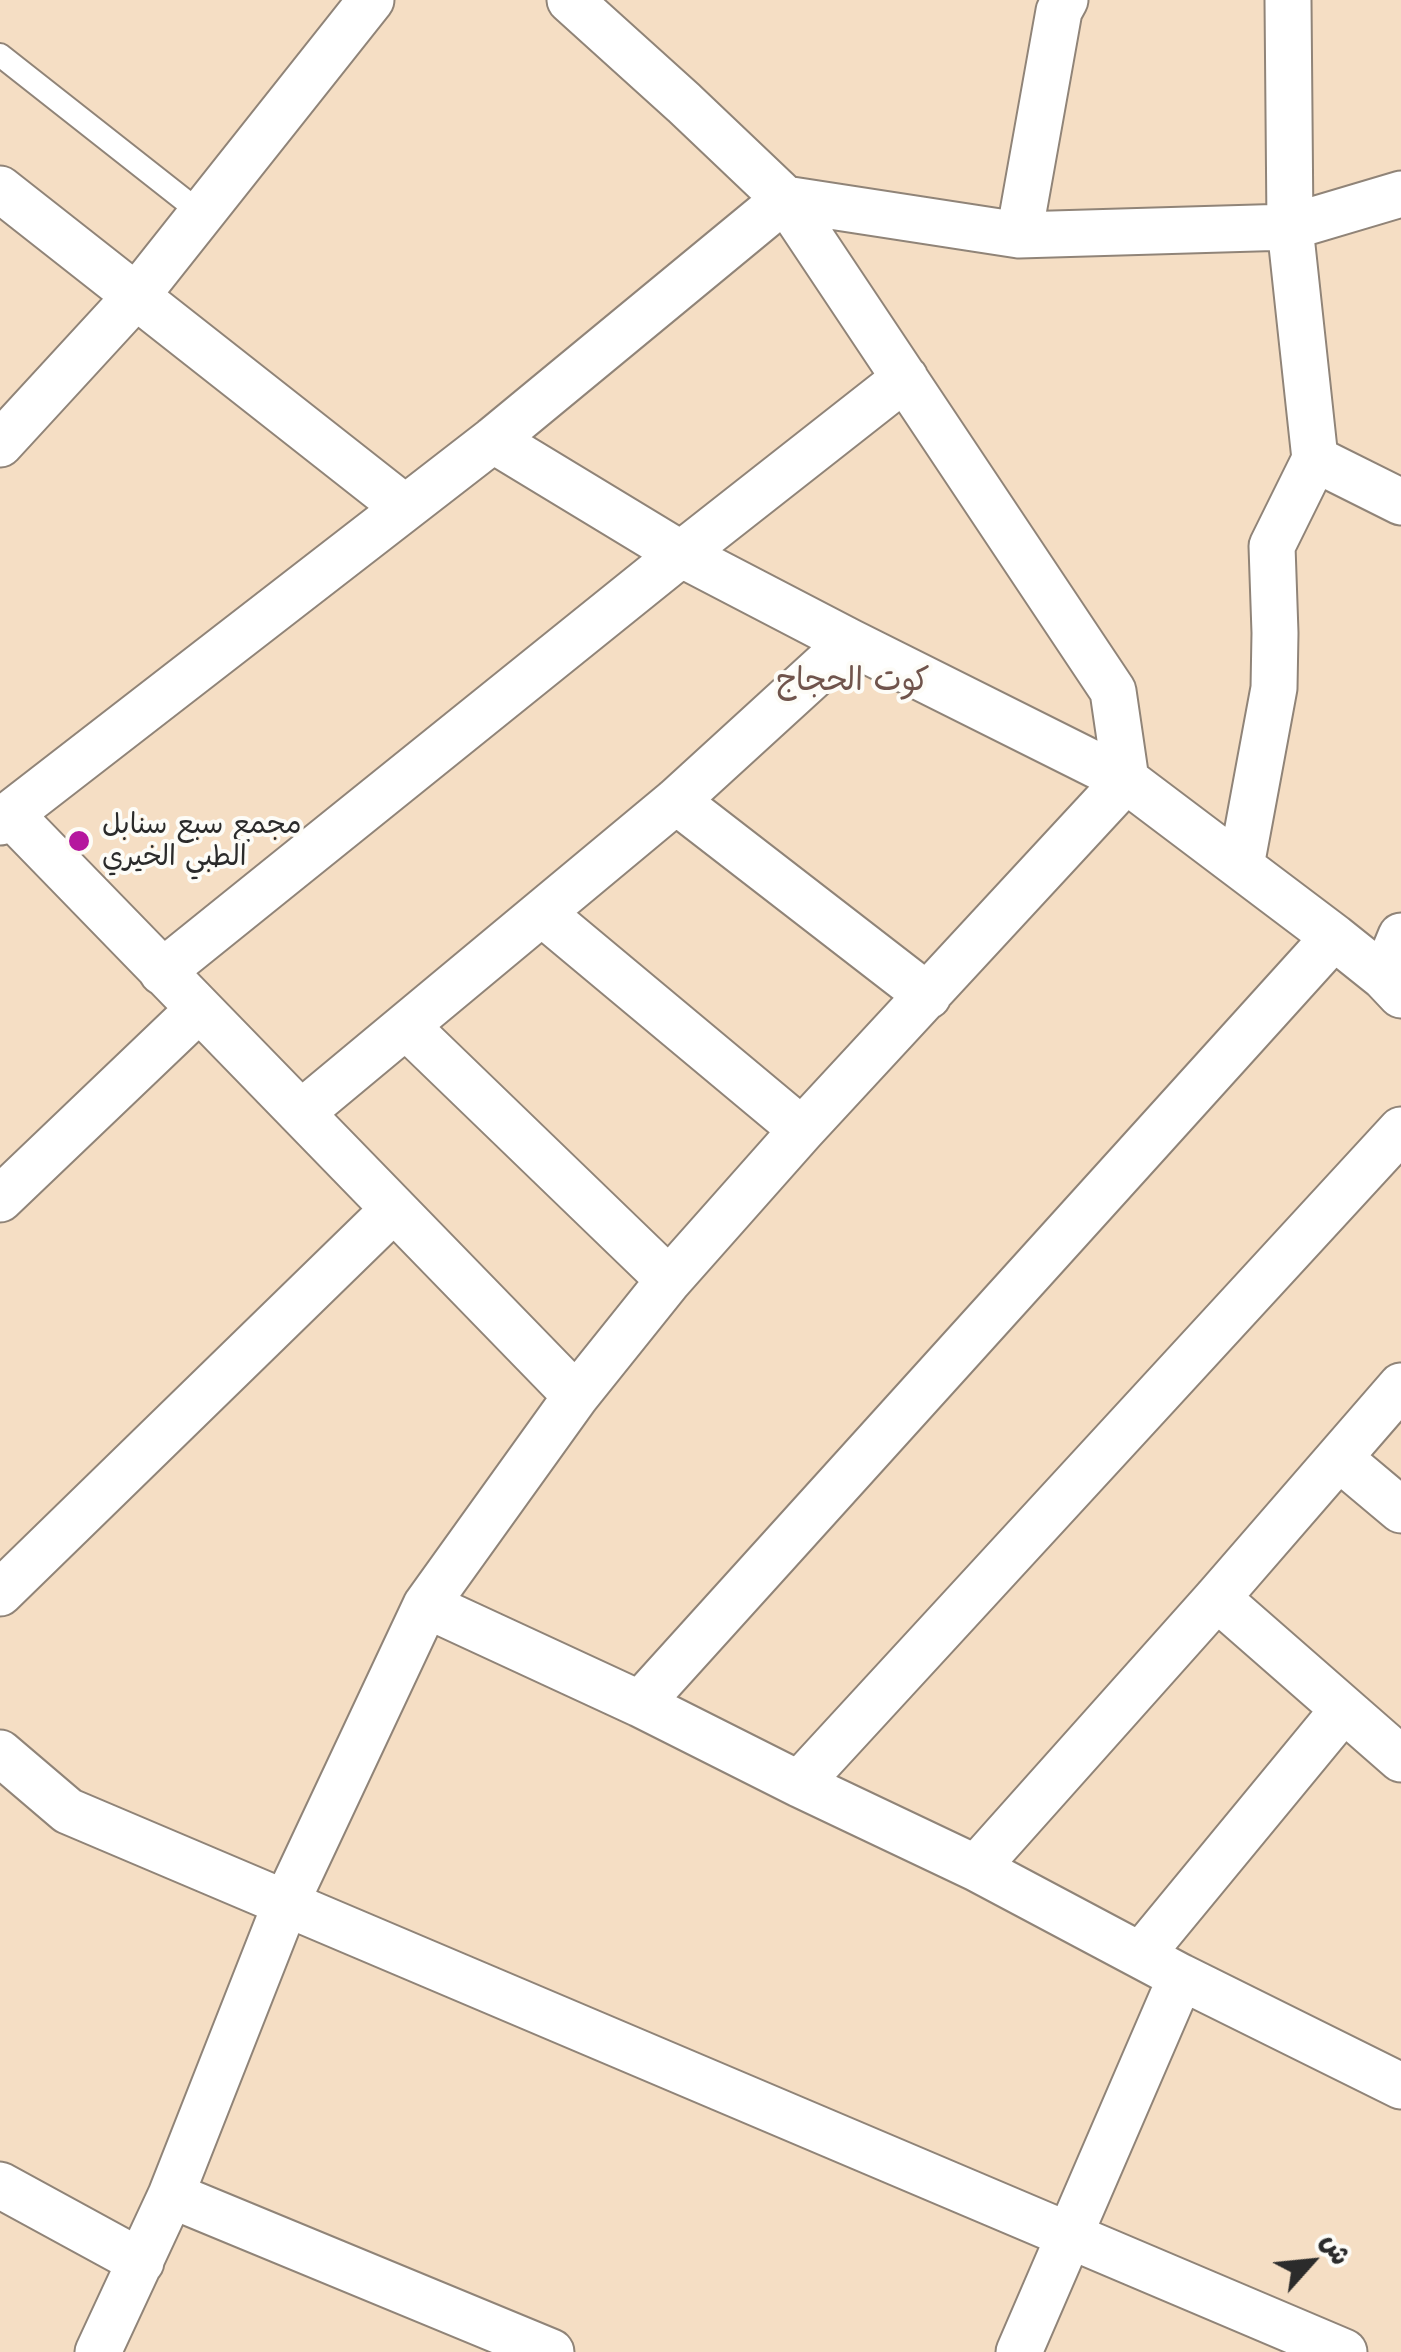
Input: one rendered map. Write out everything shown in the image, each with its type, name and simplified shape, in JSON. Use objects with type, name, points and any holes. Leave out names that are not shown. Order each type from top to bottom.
[{"type":"street","points":[[0,444],[137,295],[371,0]]},
{"type":"street","points":[[570,0],[785,199],[1113,691],[1126,780]]},
{"type":"street","points":[[1019,235],[1059,11],[1065,0]]},
{"type":"street","points":[[1241,866],[1274,688],[1272,546],[1316,458],[1290,228],[1288,0]]},
{"type":"street","points":[[0,188],[404,507]]},
{"type":"street","points":[[576,1396],[199,1009],[5,818],[493,440],[785,199],[1019,235],[1290,228],[1401,194]]},
{"type":"street","points":[[162,972],[680,554],[905,378]]},
{"type":"street","points":[[493,440],[680,554],[1126,780],[1334,937],[1392,986],[1401,936]]},
{"type":"street","points":[[1316,458],[1401,502]]},
{"type":"street","points":[[301,1114],[676,801],[850,642]]},
{"type":"street","points":[[98,2352],[172,2195],[286,1902],[426,1604],[576,1396],[669,1280],[802,1130],[1126,780]]},
{"type":"street","points":[[676,801],[928,996]]},
{"type":"street","points":[[542,912],[802,1130]]},
{"type":"street","points":[[640,1704],[1334,937]]},
{"type":"street","points":[[0,1199],[199,1009]]},
{"type":"street","points":[[406,1026],[669,1280]]},
{"type":"street","points":[[799,1784],[1401,1130]]},
{"type":"street","points":[[0,1592],[394,1209]]},
{"type":"street","points":[[976,1868],[1401,1386]]},
{"type":"street","points":[[1338,1458],[1401,1510]]},
{"type":"street","points":[[1217,1598],[1401,1759]]},
{"type":"street","points":[[426,1604],[976,1868],[1181,1977],[1401,2086]]},
{"type":"street","points":[[1141,1956],[1343,1710]]},
{"type":"street","points":[[0,1753],[68,1811],[1344,2352]]},
{"type":"street","points":[[1019,2352],[1181,1977]]},
{"type":"street","points":[[0,2185],[141,2262]]},
{"type":"street","points":[[172,2195],[551,2352]]},
{"type":"lane","points":[[0,55],[202,214]]},
{"type":"place","name":"مجمع سبع سنابل الطبي الخيري","points":[[79,841]]},
{"type":"district","name":"كوت الحجاج","points":[[853,681]]}]
